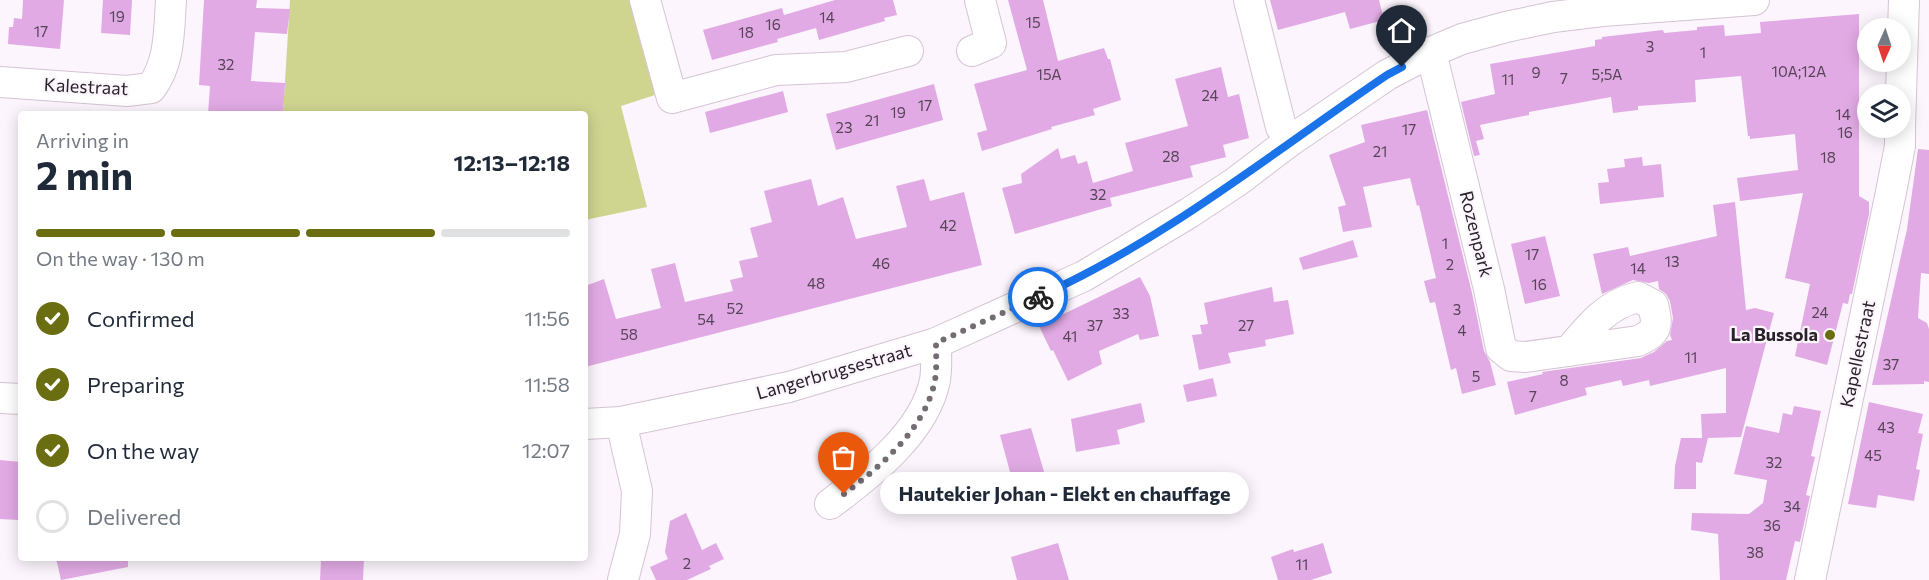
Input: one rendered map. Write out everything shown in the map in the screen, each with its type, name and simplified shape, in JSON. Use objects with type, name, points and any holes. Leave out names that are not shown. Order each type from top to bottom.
[{"type":"street","name":"Kalestraat","points":[[0,82],[128,92],[151,88],[161,74],[169,43],[171,0]]},
{"type":"street","points":[[645,0],[672,98],[776,70],[846,67],[908,51]]},
{"type":"street","points":[[972,51],[991,43],[980,0]]},
{"type":"street","points":[[1248,0],[1281,127],[1290,141]]},
{"type":"street","name":"Langerbrugsestraat","points":[[588,424],[621,422],[789,387],[936,343],[1084,276],[1236,182],[1290,141],[1387,75],[1431,52],[1473,36],[1553,17],[1602,11],[1754,0]]},
{"type":"street","name":"Kapellestraat","points":[[1902,84],[1906,4]]},
{"type":"street","name":"Rozenpark","points":[[1431,52],[1489,289],[1501,348],[1511,356],[1526,357],[1569,351]]},
{"type":"street","name":"Kapellestraat","points":[[1810,580],[1889,203],[1900,138]]},
{"type":"street","points":[[830,504],[858,483],[891,453],[914,425],[930,397],[935,381],[936,343]]},
{"type":"street","points":[[0,398],[18,399]]},
{"type":"street","points":[[621,422],[637,491],[635,534],[624,580]]},
{"type":"green space","points":[[290,0],[629,0],[655,95],[621,106],[647,207],[588,219],[588,111],[283,111]]},
{"type":"building","points":[[23,0],[64,0],[60,49],[8,44],[9,27],[13,27],[14,18],[22,19]]},
{"type":"building","points":[[103,0],[132,0],[130,35],[101,33]]},
{"type":"building","points":[[204,0],[257,0],[256,8],[290,9],[287,34],[255,32],[251,81],[285,83],[283,111],[208,111],[210,86],[199,85]]},
{"type":"building","points":[[835,0],[893,0],[897,15],[884,18],[885,21],[819,40],[816,28],[777,39],[778,42],[712,60],[703,30],[782,8],[784,15]]},
{"type":"building","points":[[1008,0],[1043,0],[1058,61],[1104,48],[1110,59],[1121,100],[1093,109],[1095,115],[1051,127],[1052,129],[982,151],[977,133],[987,130],[974,84],[1027,70]]},
{"type":"building","points":[[1270,0],[1379,0],[1384,20],[1350,29],[1345,12],[1278,30]]},
{"type":"building","points":[[1859,14],[1857,18],[1859,84],[1857,84],[1857,138],[1859,138],[1859,196],[1869,202],[1869,214],[1852,294],[1850,294],[1848,304],[1843,303],[1827,365],[1795,356],[1810,284],[1785,278],[1803,193],[1740,201],[1737,178],[1798,170],[1795,134],[1750,139],[1748,136],[1741,76],[1695,80],[1696,102],[1638,106],[1638,110],[1613,113],[1611,97],[1529,112],[1529,115],[1480,125],[1484,139],[1476,141],[1480,155],[1474,156],[1461,102],[1495,94],[1490,64],[1595,46],[1595,40],[1602,39],[1602,37],[1663,30],[1664,33],[1724,25],[1725,36],[1761,33],[1760,22]]},
{"type":"building","points":[[1221,67],[1228,97],[1239,94],[1249,138],[1223,145],[1226,157],[1190,166],[1193,177],[1110,198],[1112,206],[1015,234],[1002,188],[1022,183],[1021,174],[1058,148],[1061,159],[1075,155],[1078,164],[1087,161],[1093,183],[1133,171],[1125,143],[1188,126],[1175,79]]},
{"type":"building","points":[[934,84],[943,120],[836,150],[826,114]]},
{"type":"building","points":[[783,91],[788,112],[710,133],[705,112]]},
{"type":"building","points":[[1427,110],[1484,351],[1490,362],[1496,385],[1462,394],[1456,368],[1451,370],[1435,302],[1430,303],[1424,281],[1436,278],[1419,205],[1417,206],[1410,178],[1363,187],[1372,227],[1343,232],[1338,207],[1346,205],[1329,155],[1365,142],[1361,125]]},
{"type":"building","points":[[1918,149],[1929,150],[1929,274],[1921,273],[1918,318],[1927,323],[1929,329],[1929,382],[1872,385],[1907,229]]},
{"type":"building","points":[[1642,157],[1643,166],[1661,164],[1664,197],[1600,204],[1598,183],[1609,182],[1607,169],[1625,167],[1624,159]]},
{"type":"building","points":[[811,179],[818,206],[843,197],[856,239],[907,227],[896,186],[924,179],[930,201],[964,192],[982,265],[588,366],[588,285],[604,279],[616,319],[661,308],[651,269],[675,263],[685,302],[733,291],[730,280],[743,277],[739,261],[758,257],[750,228],[772,222],[764,191]]},
{"type":"building","points":[[1735,202],[1746,310],[1755,308],[1774,313],[1741,437],[1708,438],[1702,463],[1696,462],[1696,489],[1674,489],[1675,466],[1681,438],[1702,438],[1701,414],[1726,413],[1726,368],[1650,386],[1649,380],[1623,386],[1621,380],[1585,388],[1587,395],[1515,415],[1507,382],[1543,374],[1542,372],[1641,358],[1672,340],[1670,335],[1673,318],[1670,301],[1659,289],[1658,281],[1649,283],[1633,280],[1602,294],[1593,254],[1628,247],[1630,256],[1717,236],[1713,205]]},
{"type":"building","points":[[1545,236],[1560,296],[1525,304],[1511,244]]},
{"type":"building","points":[[1353,240],[1358,257],[1303,270],[1299,258]]},
{"type":"building","points":[[1140,277],[1150,296],[1159,336],[1140,340],[1138,334],[1099,351],[1102,364],[1068,381],[1039,326]]},
{"type":"building","points":[[1272,287],[1274,302],[1288,300],[1294,334],[1265,340],[1266,346],[1228,353],[1231,363],[1199,370],[1192,335],[1202,334],[1200,325],[1208,324],[1204,303]]},
{"type":"building","points":[[1213,378],[1217,396],[1187,402],[1183,385]]},
{"type":"building","points":[[1869,402],[1923,414],[1918,433],[1923,434],[1916,469],[1920,470],[1914,501],[1878,495],[1876,508],[1848,504]]},
{"type":"building","points":[[1141,403],[1145,422],[1117,430],[1120,444],[1076,452],[1071,419]]},
{"type":"building","points":[[1794,406],[1821,411],[1811,456],[1815,457],[1806,495],[1810,496],[1800,542],[1795,541],[1786,580],[1720,580],[1718,534],[1691,530],[1692,513],[1749,514],[1763,503],[1767,480],[1734,474],[1746,426],[1779,433],[1783,413],[1792,415]]},
{"type":"building","points":[[1031,428],[1045,475],[1013,483],[1000,435]]},
{"type":"building","points":[[0,460],[18,462],[18,520],[0,519]]},
{"type":"building","points":[[686,513],[702,550],[716,543],[724,559],[709,566],[711,569],[687,580],[656,580],[650,567],[668,559],[665,552],[670,521]]},
{"type":"building","points":[[1058,543],[1069,580],[1017,580],[1011,557]]},
{"type":"building","points":[[1323,543],[1332,573],[1311,580],[1278,580],[1271,557],[1293,549],[1294,552]]},
{"type":"building","points":[[57,561],[128,561],[128,567],[61,580]]},
{"type":"building","points":[[321,561],[364,561],[363,580],[320,580]]},
{"type":"way so far","points":[[844,494],[904,440],[919,418],[935,381],[936,343],[1038,297]]},
{"type":"place","name":"La Bussola","points":[[1830,335]]},
{"type":"place","name":"Hautekier Johan - Elekt en chauffage","points":[[844,494]]},
{"type":"route","points":[[1038,297],[1084,276],[1188,213],[1236,182],[1290,141],[1402,67]]}]
